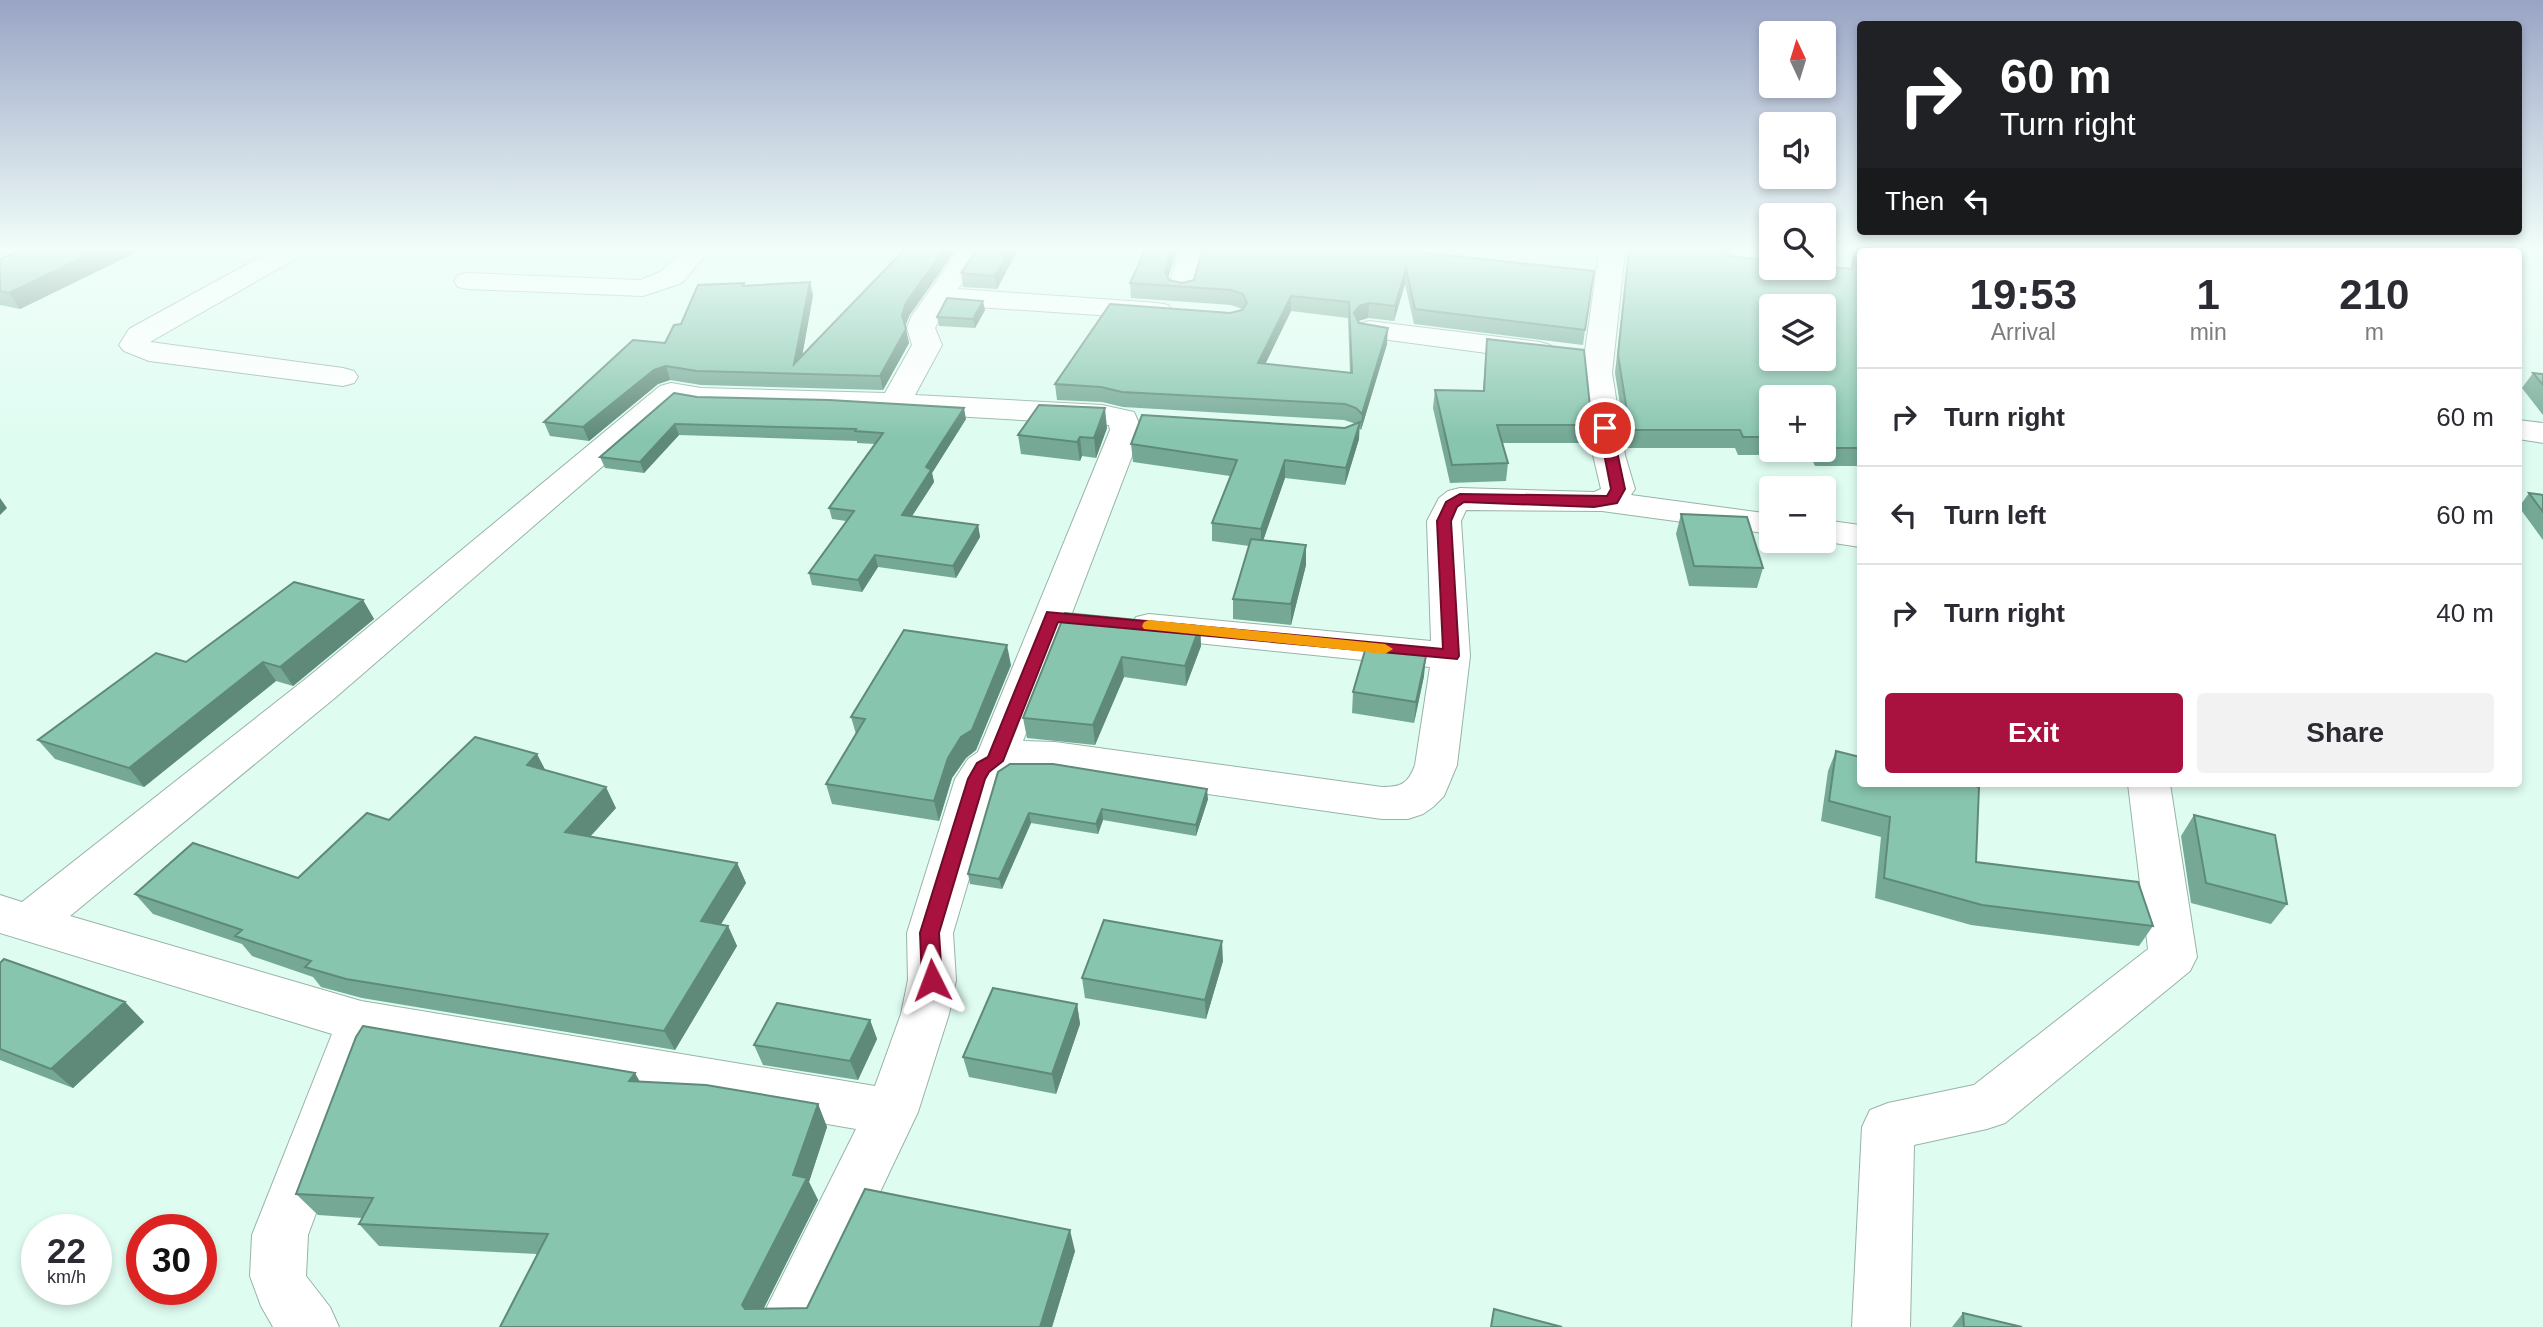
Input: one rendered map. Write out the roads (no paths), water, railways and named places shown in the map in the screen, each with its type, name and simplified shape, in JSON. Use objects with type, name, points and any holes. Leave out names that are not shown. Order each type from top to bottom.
[{"type":"street","points":[[179,313],[139,335],[134,345],[149,352],[342,377]]},
{"type":"street","points":[[895,403],[927,345],[921,328],[930,313]]},
{"type":"street","points":[[1598,313],[1597,358],[1609,455],[1618,489],[1612,500],[1606,502]]},
{"type":"street","points":[[1369,330],[1597,358]]},
{"type":"street","points":[[15,918],[322,687],[671,392],[701,397],[895,403],[1102,414],[1137,420],[1126,430],[995,761]]},
{"type":"street","points":[[2522,430],[2543,433]]},
{"type":"street","points":[[786,1327],[892,1112],[932,980],[930,933],[976,779],[983,767],[1013,756],[1055,757],[1382,803],[1408,803],[1429,785],[1436,765],[1451,656],[1444,521],[1451,505],[1460,498],[1606,502],[1759,522]]},
{"type":"street","points":[[1836,533],[1857,536]]},
{"type":"street","points":[[1052,616],[1451,656]]},
{"type":"street","points":[[1881,1327],[1888,1127],[1987,1106],[2174,957],[2149,787]]},
{"type":"street","points":[[15,918],[361,1022],[892,1112]]},
{"type":"street","points":[[310,1327],[283,1293],[275,1266],[280,1235],[361,1022]]}]
